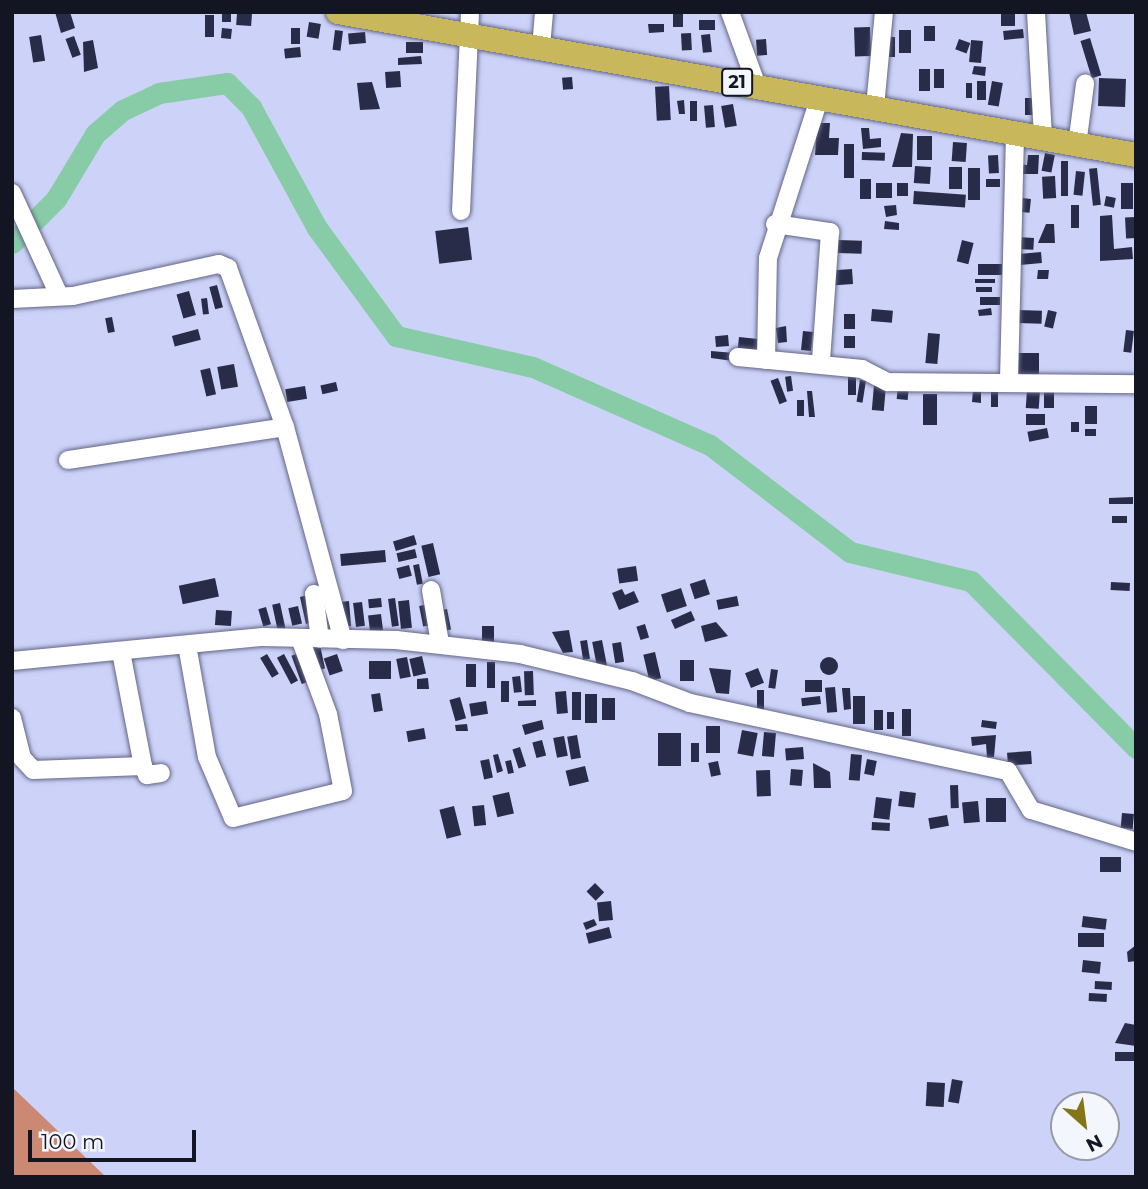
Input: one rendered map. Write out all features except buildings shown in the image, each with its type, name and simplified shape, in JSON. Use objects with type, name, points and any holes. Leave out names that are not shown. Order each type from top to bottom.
[{"type":"highway","name":"21","points":[[338,12],[470,23],[541,47],[1136,155]]},
{"type":"street","points":[[541,47],[544,12]]},
{"type":"street","points":[[730,12],[757,86]]},
{"type":"street","points":[[876,107],[884,12]]},
{"type":"street","points":[[1036,12],[1043,138]]},
{"type":"street","points":[[461,211],[470,23]]},
{"type":"street","points":[[1077,145],[1085,84]]},
{"type":"street","points":[[766,360],[765,297],[775,224],[819,99]]},
{"type":"street","points":[[1009,380],[1015,132]]},
{"type":"street","points":[[12,193],[59,295]]},
{"type":"street","points":[[775,224],[830,232],[821,362]]},
{"type":"street","points":[[12,299],[59,295],[225,265],[285,427],[343,640]]},
{"type":"street","points":[[738,357],[821,362],[862,369],[888,382],[1009,380],[1136,384]]},
{"type":"street","points":[[68,460],[285,427]]},
{"type":"street","points":[[431,590],[440,643]]},
{"type":"street","points":[[314,594],[320,639]]},
{"type":"street","points":[[12,662],[263,637],[301,641],[320,639],[440,643],[520,654],[632,681],[690,703],[1008,771],[1031,810],[1136,842]]},
{"type":"street","points":[[187,645],[207,757],[233,818],[343,791],[328,714],[301,641]]},
{"type":"street","points":[[121,652],[143,766],[147,775],[161,773]]},
{"type":"street","points":[[12,718],[22,758],[33,769],[143,766]]},
{"type":"shaded area","points":[[12,1087],[106,1177],[12,1177]]},
{"type":"waterway","points":[[12,243],[56,199],[95,134],[123,110],[159,93],[227,83],[251,107],[317,228],[396,336],[533,367],[710,445],[850,552],[971,581],[1136,748]]}]
